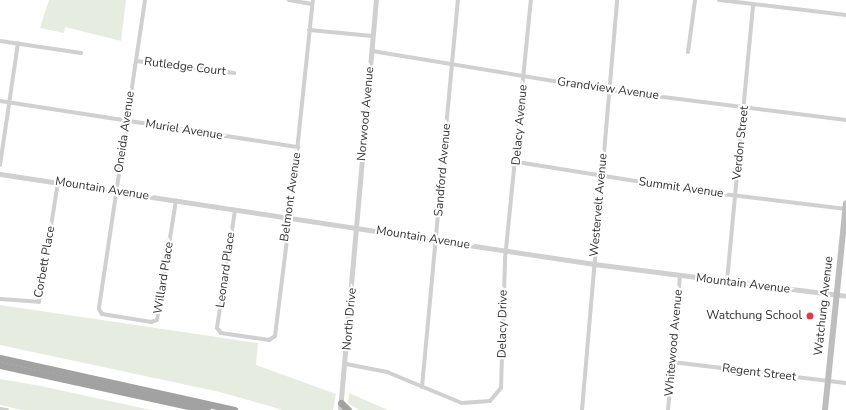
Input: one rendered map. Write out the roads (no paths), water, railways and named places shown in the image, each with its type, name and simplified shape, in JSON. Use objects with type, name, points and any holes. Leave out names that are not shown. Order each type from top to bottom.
[{"type":"highway","points":[[0,358],[234,410]]},
{"type":"highway","points":[[0,365],[207,410]]},
{"type":"highway","points":[[341,406],[348,410]]},
{"type":"main road","name":"Watchung Avenue","points":[[825,410],[846,204]]},
{"type":"street","name":"Oneida Avenue","points":[[100,312],[145,0]]},
{"type":"street","points":[[289,0],[312,2]]},
{"type":"street","name":"Norwood Avenue","points":[[358,228],[376,0]]},
{"type":"street","name":"Sandford Avenue","points":[[422,387],[437,240],[458,0]]},
{"type":"street","name":"Delacy Avenue","points":[[508,251],[531,0]]},
{"type":"street","name":"Westervelt Avenue","points":[[582,410],[608,90],[617,0]]},
{"type":"street","points":[[688,52],[695,0]]},
{"type":"street","points":[[719,0],[753,5],[846,14]]},
{"type":"street","name":"Belmont Avenue","points":[[218,331],[266,340],[275,336],[298,147],[312,2]]},
{"type":"street","name":"Verdon Street","points":[[727,281],[753,5]]},
{"type":"street","points":[[309,30],[373,36]]},
{"type":"street","points":[[0,41],[81,53]]},
{"type":"street","points":[[0,165],[18,43]]},
{"type":"street","name":"Grandview Avenue","points":[[372,51],[608,90],[846,120]]},
{"type":"street","name":"Rutledge Court","points":[[136,61],[234,73]]},
{"type":"street","name":"Muriel Avenue","points":[[0,101],[298,147]]},
{"type":"street","name":"Summit Avenue","points":[[517,162],[735,196],[846,209]]},
{"type":"street","name":"Mountain Avenue","points":[[0,174],[594,264],[846,296]]},
{"type":"street","name":"Corbett Place","points":[[0,299],[39,302],[58,182]]},
{"type":"street","name":"Willard Place","points":[[100,312],[151,322],[157,320],[176,200]]},
{"type":"street","name":"Leonard Place","points":[[218,331],[235,210]]},
{"type":"street","name":"North Drive","points":[[341,406],[358,228]]},
{"type":"street","name":"Delacy Drive","points":[[422,387],[466,403],[483,403],[496,396],[503,370],[502,308],[508,251]]},
{"type":"street","name":"Whitewood Avenue","points":[[668,410],[680,276]]},
{"type":"street","name":"Regent Street","points":[[672,362],[846,383]]},
{"type":"street","points":[[346,364],[377,369],[422,387]]},
{"type":"street","points":[[0,409],[7,410]]},
{"type":"place","name":"Watchung School","points":[[810,316]]}]
